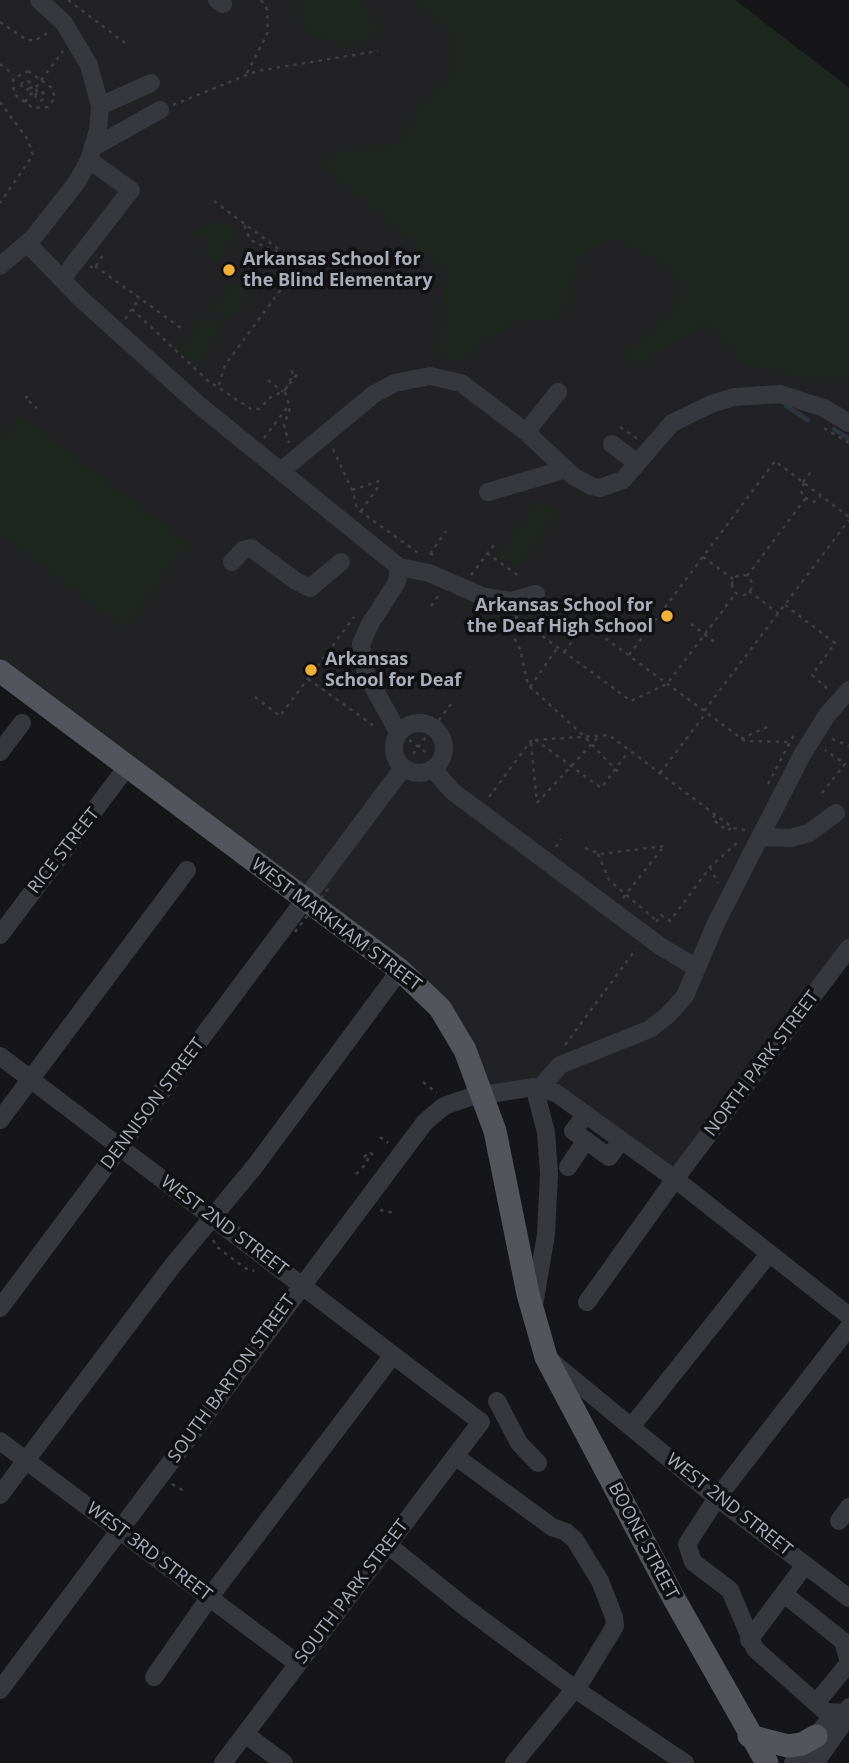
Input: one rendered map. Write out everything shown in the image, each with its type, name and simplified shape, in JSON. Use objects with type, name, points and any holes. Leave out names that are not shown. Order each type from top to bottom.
[{"type":"main road","name":"WEST MARKHAM STREET","points":[[0,671],[400,970],[440,1008],[465,1050],[484,1095]]},
{"type":"main road","name":"BOONE STREET","points":[[484,1095],[500,1154],[532,1312],[546,1357],[767,1763]]},
{"type":"main road","points":[[750,1736],[788,1746],[802,1744],[816,1736]]},
{"type":"street","points":[[0,265],[27,243],[60,205],[92,154],[100,106],[97,86],[78,43],[64,23],[39,0]]},
{"type":"street","points":[[100,106],[150,83]]},
{"type":"street","points":[[92,154],[160,110]]},
{"type":"street","points":[[62,279],[131,190],[92,154]]},
{"type":"street","points":[[27,243],[62,279],[207,411],[399,567],[429,573],[489,597],[511,600],[536,594]]},
{"type":"street","points":[[281,471],[374,394],[396,383],[416,378],[439,377],[461,383],[526,432],[566,469],[591,486],[607,487],[622,480],[649,447],[686,414],[734,397],[764,393],[802,399],[849,423]]},
{"type":"street","points":[[526,432],[558,392]]},
{"type":"street","points":[[611,444],[636,463]]},
{"type":"street","points":[[488,492],[566,469]]},
{"type":"street","points":[[232,562],[243,550],[251,548],[310,588],[341,562]]},
{"type":"street","points":[[396,736],[411,723],[434,727],[444,746],[436,766],[418,773],[403,768],[394,755],[396,736],[366,674],[361,644],[370,624],[397,582],[399,567]]},
{"type":"street","points":[[540,1088],[560,1065],[635,1036],[668,1015],[685,996],[716,923],[815,746],[827,715],[849,690]]},
{"type":"street","points":[[0,752],[22,723]]},
{"type":"street","points":[[436,766],[452,791],[660,946],[697,968]]},
{"type":"street","name":"RICE STREET","points":[[0,935],[127,767]]},
{"type":"street","name":"DENNISON STREET","points":[[0,1308],[307,901],[323,873],[403,768]]},
{"type":"street","points":[[763,837],[791,838],[809,832],[836,813]]},
{"type":"street","points":[[0,1120],[187,870]]},
{"type":"street","name":"NORTH PARK STREET","points":[[675,1179],[846,957]]},
{"type":"street","points":[[0,1495],[212,1217],[255,1166],[400,970]]},
{"type":"street","name":"WEST 2ND STREET","points":[[0,1056],[481,1422]]},
{"type":"street","points":[[484,1095],[540,1088],[556,1093],[675,1179],[768,1255],[849,1316]]},
{"type":"street","name":"BOONE STREET","points":[[532,1312],[546,1234],[550,1174],[546,1132],[537,1098],[540,1088]]},
{"type":"street","name":"SOUTH BARTON STREET","points":[[0,1690],[425,1122],[444,1106],[484,1095]]},
{"type":"street","points":[[586,1114],[573,1131],[609,1157],[621,1141]]},
{"type":"street","points":[[568,1167],[586,1140]]},
{"type":"street","points":[[587,1302],[675,1179]]},
{"type":"street","points":[[631,1427],[768,1255]]},
{"type":"street","points":[[846,1710],[826,1712],[749,1640],[730,1590],[693,1562],[687,1544],[717,1498],[849,1327]]},
{"type":"street","points":[[154,1677],[209,1598],[393,1355]]},
{"type":"street","name":"WEST 2ND STREET","points":[[546,1357],[717,1498],[849,1598]]},
{"type":"street","points":[[496,1401],[528,1454],[538,1463]]},
{"type":"street","points":[[481,1422],[508,1423]]},
{"type":"street","name":"SOUTH PARK STREET","points":[[223,1763],[481,1422]]},
{"type":"street","name":"WEST 3RD STREET","points":[[0,1441],[298,1664]]},
{"type":"street","points":[[455,1456],[552,1527],[566,1532],[575,1540],[600,1581],[615,1626],[575,1689],[514,1763]]},
{"type":"street","points":[[388,1545],[465,1607],[575,1689],[685,1763]]},
{"type":"street","points":[[749,1640],[805,1565]]},
{"type":"street","points":[[784,1594],[843,1641],[849,1663],[816,1703]]},
{"type":"street","points":[[793,1763],[831,1718],[846,1710]]},
{"type":"street","points":[[815,1763],[840,1728],[846,1710]]},
{"type":"street","points":[[244,1734],[284,1763]]},
{"type":"path","points":[[68,0],[125,43]]},
{"type":"path","points":[[246,75],[268,32],[267,9],[261,0]]},
{"type":"path","points":[[0,29],[2,23],[19,37],[36,40],[57,24]]},
{"type":"path","points":[[31,94],[29,88],[36,87],[65,48]]},
{"type":"path","points":[[160,110],[246,75],[378,51]]},
{"type":"path","points":[[0,64],[15,76]]},
{"type":"path","points":[[28,71],[42,79],[52,88],[55,98],[52,105],[38,109],[24,102],[13,89],[15,76],[28,71]]},
{"type":"path","points":[[24,102],[31,94],[37,93],[36,87]]},
{"type":"path","points":[[0,102],[28,140],[33,155],[0,203]]},
{"type":"path","points":[[214,201],[299,265],[225,365],[219,385]]},
{"type":"path","points":[[243,222],[250,240],[286,256]]},
{"type":"path","points":[[277,251],[285,284]]},
{"type":"path","points":[[95,266],[181,328]]},
{"type":"path","points":[[117,330],[140,299]]},
{"type":"path","points":[[132,309],[207,380],[219,385],[251,409],[259,409],[271,397],[284,391],[298,373]]},
{"type":"path","points":[[284,391],[293,374],[290,368]]},
{"type":"path","points":[[268,380],[284,391],[289,405],[284,425],[295,459]]},
{"type":"path","points":[[28,396],[25,398],[37,408]]},
{"type":"path","points":[[254,431],[265,439],[289,405]]},
{"type":"path","points":[[620,427],[649,447]]},
{"type":"path","points":[[333,449],[352,490],[356,509],[426,559]]},
{"type":"path","points":[[629,655],[775,461],[849,519],[660,773]]},
{"type":"path","points":[[813,469],[801,490],[805,499],[814,502],[821,496]]},
{"type":"path","points":[[352,490],[382,480]]},
{"type":"path","points":[[360,512],[379,486]]},
{"type":"path","points":[[747,576],[805,499]]},
{"type":"path","points":[[439,559],[430,553],[446,531]]},
{"type":"path","points":[[494,545],[467,580],[631,701],[667,684],[736,593]]},
{"type":"path","points":[[487,553],[520,577]]},
{"type":"path","points":[[703,556],[733,579]]},
{"type":"path","points":[[738,575],[747,576],[751,582],[749,592],[743,595],[736,593],[732,588],[733,579],[738,575]]},
{"type":"path","points":[[749,592],[779,614]]},
{"type":"path","points":[[431,606],[436,598]]},
{"type":"path","points":[[785,605],[835,643],[812,675],[829,689],[823,696]]},
{"type":"path","points":[[522,610],[509,628],[520,649],[530,687],[584,736],[620,774]]},
{"type":"path","points":[[255,697],[280,716],[358,612]]},
{"type":"path","points":[[564,652],[586,624],[741,739],[815,746],[845,764],[822,793]]},
{"type":"path","points":[[691,624],[718,644]]},
{"type":"path","points":[[530,687],[558,647]]},
{"type":"path","points":[[308,679],[396,736],[419,747],[436,766]]},
{"type":"path","points":[[403,768],[452,704]]},
{"type":"path","points":[[741,739],[769,726]]},
{"type":"path","points":[[530,742],[537,803],[600,735]]},
{"type":"path","points":[[489,796],[530,742],[609,735],[732,827],[750,831],[710,867],[670,922],[661,915],[658,920],[609,880],[598,854]]},
{"type":"path","points":[[535,740],[601,788],[629,751]]},
{"type":"path","points":[[555,848],[561,839]]},
{"type":"path","points":[[585,848],[598,854],[664,846],[623,898]]},
{"type":"path","points":[[710,867],[719,884]]},
{"type":"path","points":[[295,932],[328,889]]},
{"type":"path","points":[[565,1046],[642,941]]},
{"type":"path","points":[[423,1082],[439,1095]]},
{"type":"path","points":[[380,1137],[390,1145]]},
{"type":"path","points":[[364,1157],[370,1153]]},
{"type":"path","points":[[370,1153],[380,1160]]},
{"type":"path","points":[[356,1174],[366,1164],[370,1153]]},
{"type":"path","points":[[377,1208],[395,1213]]},
{"type":"shaded area","points":[[0,0],[735,0],[849,88],[849,948],[675,1179],[540,1088],[484,1095],[449,1021],[0,671]]},
{"type":"shaded area","points":[[301,0],[365,0],[363,3],[379,28],[363,44],[340,45],[310,34],[296,12]]},
{"type":"shaded area","points":[[414,0],[735,0],[849,88],[849,378],[815,380],[743,364],[706,322],[633,369],[624,355],[672,312],[683,287],[658,260],[613,238],[579,257],[567,304],[558,319],[518,320],[490,337],[462,362],[439,358],[445,271],[322,165],[335,152],[401,144],[417,107],[454,72],[453,35]]},
{"type":"shaded area","points":[[224,220],[240,232],[216,264],[203,254],[210,244],[195,234],[198,229]]},
{"type":"shaded area","points":[[234,280],[244,288],[246,299],[235,317],[229,320],[213,307]]},
{"type":"shaded area","points":[[207,314],[223,329],[197,364],[179,350]]},
{"type":"shaded area","points":[[20,416],[188,543],[124,628],[0,533],[0,442]]},
{"type":"shaded area","points":[[539,499],[557,512],[518,568],[499,555]]},
{"type":"waterway","points":[[786,406],[808,420]]},
{"type":"waterway","points":[[834,429],[849,439]]},
{"type":"place","name":"Arkansas School for the Blind Elementary","points":[[229,270]]},
{"type":"place","name":"Arkansas School for the Deaf High School","points":[[667,616]]},
{"type":"place","name":"Arkansas School for Deaf","points":[[311,670]]}]
